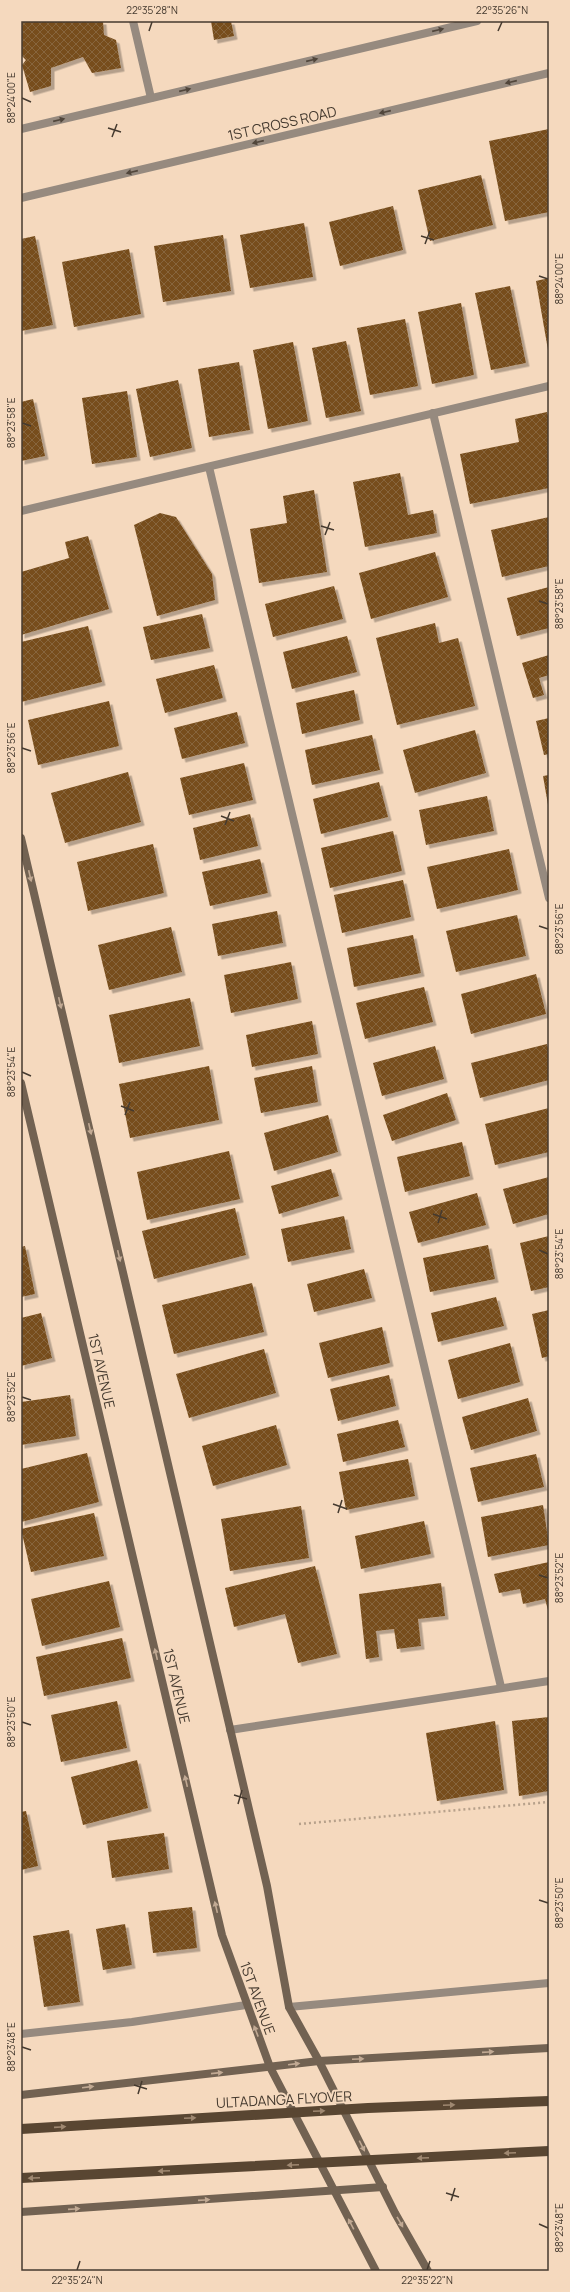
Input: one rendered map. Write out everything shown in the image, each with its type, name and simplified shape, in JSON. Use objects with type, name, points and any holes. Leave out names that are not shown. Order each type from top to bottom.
[{"type":"main road","points":[[21,838],[267,1886],[289,2007],[428,2271]]},
{"type":"main road","name":"1ST AVENUE","points":[[21,1083],[23,1100],[222,1935],[246,2006],[270,2067],[376,2271]]},
{"type":"main road","points":[[21,2095],[319,2062],[549,2048]]},
{"type":"main road","name":"ULTADANGA FLYOVER","points":[[21,2130],[360,2108],[549,2101]]},
{"type":"main road","points":[[21,2178],[549,2151]]},
{"type":"main road","points":[[21,2212],[334,2192],[383,2187]]},
{"type":"street","points":[[133,21],[151,98]]},
{"type":"street","points":[[21,129],[477,21]]},
{"type":"street","name":"1ST CROSS ROAD","points":[[21,198],[549,73]]},
{"type":"street","points":[[21,511],[549,386]]},
{"type":"street","points":[[433,414],[549,898]]},
{"type":"street","points":[[209,467],[501,1687]]},
{"type":"street","points":[[230,1730],[501,1687],[549,1681]]},
{"type":"street","points":[[289,2007],[549,1983]]},
{"type":"street","points":[[21,2034],[132,2022],[246,2006]]},
{"type":"path","points":[[299,1824],[549,1802]]},
{"type":"building","points":[[21,21],[103,21],[104,35],[116,40],[121,68],[92,73],[83,57],[51,68],[51,86],[30,92],[22,65],[26,60],[21,55]]},
{"type":"building","points":[[211,21],[231,21],[234,36],[214,40]]},
{"type":"building","points":[[549,129],[549,212],[505,221],[489,141]]},
{"type":"building","points":[[481,175],[493,225],[430,241],[418,190]]},
{"type":"building","points":[[393,206],[403,250],[340,266],[329,222]]},
{"type":"building","points":[[304,223],[313,277],[250,288],[240,235]]},
{"type":"building","points":[[223,235],[231,291],[163,302],[154,246]]},
{"type":"building","points":[[35,236],[53,325],[21,331],[21,239]]},
{"type":"building","points":[[129,249],[141,314],[74,327],[62,262]]},
{"type":"building","points":[[549,278],[549,350],[548,350],[536,281]]},
{"type":"building","points":[[510,286],[526,363],[491,370],[475,293]]},
{"type":"building","points":[[461,303],[474,375],[432,384],[418,312]]},
{"type":"building","points":[[405,319],[418,386],[370,395],[357,328]]},
{"type":"building","points":[[346,341],[361,411],[326,418],[312,348]]},
{"type":"building","points":[[293,342],[308,421],[268,429],[253,350]]},
{"type":"building","points":[[239,362],[250,430],[209,437],[198,369]]},
{"type":"building","points":[[178,380],[192,448],[150,457],[136,389]]},
{"type":"building","points":[[127,391],[137,457],[92,464],[82,398]]},
{"type":"building","points":[[33,399],[45,456],[21,461],[21,402]]},
{"type":"building","points":[[547,412],[549,421],[549,488],[470,504],[460,454],[519,442],[515,419]]},
{"type":"building","points":[[400,473],[408,515],[433,510],[437,533],[365,547],[353,482]]},
{"type":"building","points":[[314,490],[327,572],[259,583],[250,529],[287,523],[283,496]]},
{"type":"building","points":[[160,513],[176,517],[212,574],[215,600],[157,616],[134,525]]},
{"type":"building","points":[[549,517],[549,566],[502,577],[491,530]]},
{"type":"building","points":[[88,536],[109,609],[21,635],[21,572],[69,558],[65,542]]},
{"type":"building","points":[[435,552],[448,597],[371,619],[359,573]]},
{"type":"building","points":[[334,586],[343,619],[273,637],[265,604]]},
{"type":"building","points":[[549,587],[549,628],[517,636],[507,598]]},
{"type":"building","points":[[202,614],[210,648],[151,660],[143,627]]},
{"type":"building","points":[[435,623],[439,643],[458,638],[475,706],[397,725],[376,638]]},
{"type":"building","points":[[88,626],[102,682],[21,702],[21,642]]},
{"type":"building","points":[[347,636],[357,672],[292,689],[283,652]]},
{"type":"building","points":[[549,655],[549,675],[539,678],[544,695],[533,698],[522,663]]},
{"type":"building","points":[[214,665],[223,698],[165,713],[156,679]]},
{"type":"building","points":[[354,690],[360,720],[302,734],[296,703]]},
{"type":"building","points":[[109,701],[119,746],[38,765],[28,720]]},
{"type":"building","points":[[237,712],[245,743],[182,759],[174,728]]},
{"type":"building","points":[[549,718],[549,754],[544,755],[536,721]]},
{"type":"building","points":[[475,730],[486,773],[415,793],[403,750]]},
{"type":"building","points":[[372,735],[380,770],[312,785],[305,750]]},
{"type":"building","points":[[244,763],[253,800],[189,815],[180,778]]},
{"type":"building","points":[[128,772],[141,822],[65,843],[51,793]]},
{"type":"building","points":[[549,775],[549,805],[548,805],[543,776]]},
{"type":"building","points":[[379,782],[388,817],[321,834],[313,799]]},
{"type":"building","points":[[487,796],[494,831],[426,845],[419,810]]},
{"type":"building","points":[[250,814],[258,846],[200,860],[193,828]]},
{"type":"building","points":[[393,831],[402,871],[330,888],[321,848]]},
{"type":"building","points":[[153,844],[164,893],[88,911],[77,862]]},
{"type":"building","points":[[509,849],[518,890],[437,909],[427,867]]},
{"type":"building","points":[[260,859],[268,893],[210,906],[202,872]]},
{"type":"building","points":[[403,880],[411,917],[342,933],[334,895]]},
{"type":"building","points":[[277,911],[283,943],[218,956],[212,924]]},
{"type":"building","points":[[517,915],[526,956],[456,972],[446,931]]},
{"type":"building","points":[[171,927],[182,972],[109,990],[98,945]]},
{"type":"building","points":[[413,935],[421,973],[354,987],[347,948]]},
{"type":"building","points":[[291,962],[298,999],[231,1013],[224,975]]},
{"type":"building","points":[[536,974],[546,1014],[471,1034],[461,994]]},
{"type":"building","points":[[424,987],[433,1022],[365,1039],[356,1003]]},
{"type":"building","points":[[190,998],[200,1046],[119,1063],[109,1015]]},
{"type":"building","points":[[312,1021],[318,1054],[252,1067],[246,1035]]},
{"type":"building","points":[[547,1044],[549,1053],[549,1080],[480,1098],[471,1063]]},
{"type":"building","points":[[435,1046],[444,1079],[382,1096],[373,1063]]},
{"type":"building","points":[[209,1066],[219,1120],[130,1138],[119,1084]]},
{"type":"building","points":[[312,1066],[318,1102],[261,1113],[254,1078]]},
{"type":"building","points":[[447,1093],[456,1120],[392,1141],[383,1115]]},
{"type":"building","points":[[549,1108],[549,1152],[495,1165],[485,1124]]},
{"type":"building","points":[[328,1115],[338,1152],[274,1171],[264,1133]]},
{"type":"building","points":[[462,1142],[470,1176],[405,1192],[397,1157]]},
{"type":"building","points":[[229,1151],[240,1199],[147,1220],[137,1172]]},
{"type":"building","points":[[331,1169],[339,1196],[279,1214],[271,1186]]},
{"type":"building","points":[[549,1177],[549,1214],[513,1224],[503,1189]]},
{"type":"building","points":[[477,1193],[486,1225],[418,1243],[409,1212]]},
{"type":"building","points":[[235,1208],[246,1255],[154,1279],[142,1231]]},
{"type":"building","points":[[344,1216],[351,1249],[288,1262],[281,1229]]},
{"type":"building","points":[[549,1236],[549,1287],[531,1291],[520,1243]]},
{"type":"building","points":[[488,1245],[495,1279],[430,1292],[423,1258]]},
{"type":"building","points":[[25,1246],[35,1294],[21,1297],[21,1247]]},
{"type":"building","points":[[364,1269],[372,1298],[314,1312],[307,1284]]},
{"type":"building","points":[[252,1283],[264,1332],[174,1354],[162,1305]]},
{"type":"building","points":[[496,1297],[504,1326],[438,1342],[431,1313]]},
{"type":"building","points":[[549,1310],[549,1356],[542,1358],[532,1314]]},
{"type":"building","points":[[41,1313],[52,1358],[21,1366],[21,1318]]},
{"type":"building","points":[[382,1327],[390,1363],[328,1378],[319,1343]]},
{"type":"building","points":[[510,1343],[520,1382],[458,1399],[448,1360]]},
{"type":"building","points":[[264,1349],[276,1393],[189,1418],[176,1374]]},
{"type":"building","points":[[389,1375],[396,1406],[338,1421],[330,1389]]},
{"type":"building","points":[[70,1395],[76,1436],[21,1445],[21,1402]]},
{"type":"building","points":[[528,1398],[537,1431],[471,1450],[462,1417]]},
{"type":"building","points":[[398,1420],[405,1447],[343,1462],[337,1434]]},
{"type":"building","points":[[276,1425],[287,1465],[213,1486],[202,1446]]},
{"type":"building","points":[[87,1453],[99,1502],[21,1522],[21,1469]]},
{"type":"building","points":[[536,1454],[544,1487],[478,1502],[470,1468]]},
{"type":"building","points":[[408,1459],[415,1496],[346,1510],[339,1472]]},
{"type":"building","points":[[543,1505],[549,1545],[488,1557],[481,1517]]},
{"type":"building","points":[[301,1506],[309,1558],[230,1571],[221,1519]]},
{"type":"building","points":[[94,1513],[104,1556],[31,1572],[21,1529]]},
{"type":"building","points":[[424,1521],[431,1554],[361,1569],[355,1536]]},
{"type":"building","points":[[549,1562],[549,1614],[545,1599],[523,1604],[520,1589],[499,1593],[494,1574]]},
{"type":"building","points":[[315,1566],[337,1654],[298,1663],[285,1614],[234,1627],[225,1588]]},
{"type":"building","points":[[109,1581],[120,1627],[42,1646],[31,1599]]},
{"type":"building","points":[[441,1583],[445,1616],[418,1619],[421,1646],[397,1649],[394,1629],[376,1631],[379,1657],[366,1659],[359,1594]]},
{"type":"building","points":[[122,1638],[131,1678],[44,1696],[36,1657]]},
{"type":"building","points":[[117,1701],[127,1748],[61,1762],[51,1715]]},
{"type":"building","points":[[549,1717],[549,1791],[519,1796],[512,1721]]},
{"type":"building","points":[[495,1721],[504,1790],[437,1801],[426,1733]]},
{"type":"building","points":[[137,1760],[148,1808],[83,1825],[71,1777]]},
{"type":"building","points":[[26,1811],[38,1866],[21,1870],[21,1812]]},
{"type":"building","points":[[164,1833],[169,1869],[112,1878],[107,1841]]},
{"type":"building","points":[[192,1907],[197,1948],[153,1953],[148,1912]]},
{"type":"building","points":[[125,1924],[132,1965],[103,1970],[96,1929]]},
{"type":"building","points":[[69,1930],[80,2002],[44,2007],[33,1936]]}]
